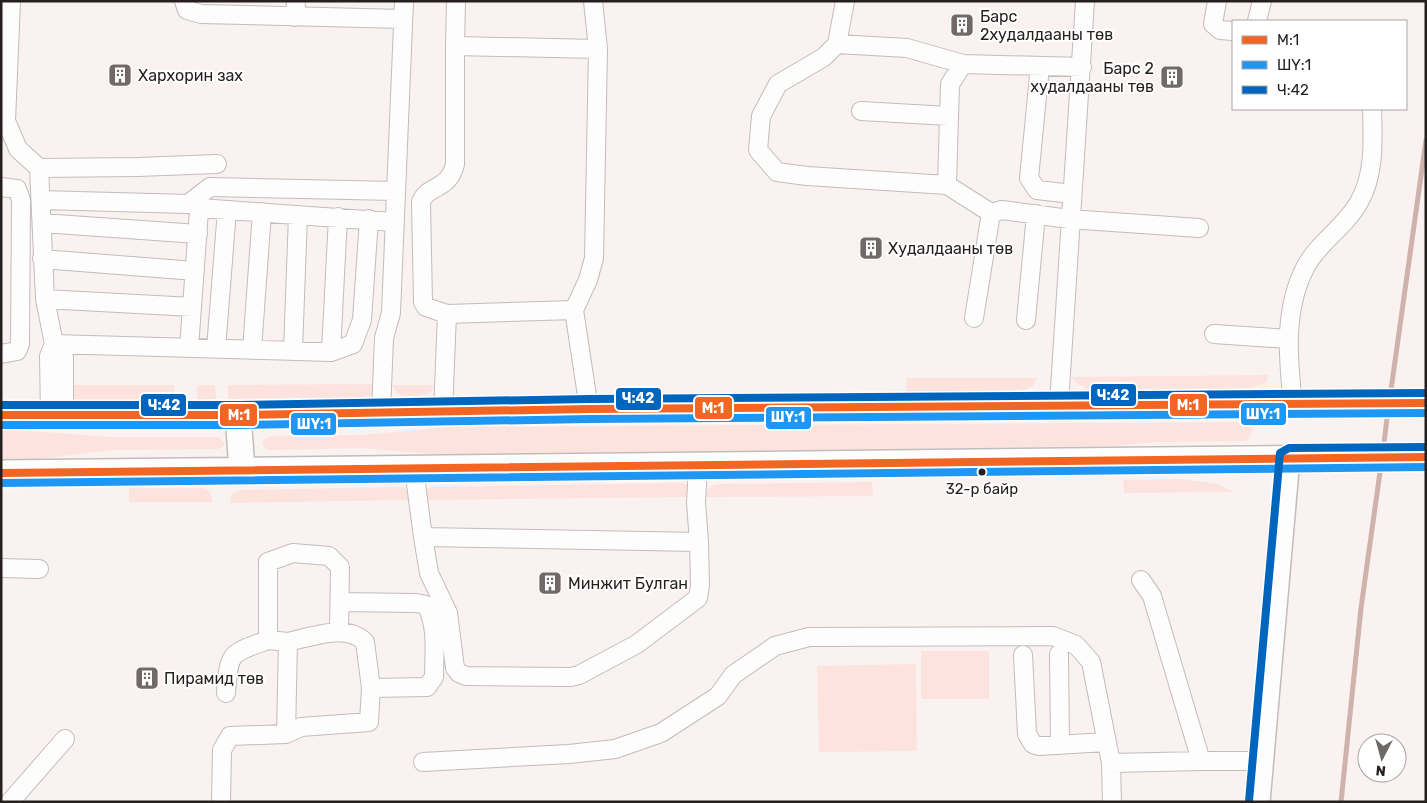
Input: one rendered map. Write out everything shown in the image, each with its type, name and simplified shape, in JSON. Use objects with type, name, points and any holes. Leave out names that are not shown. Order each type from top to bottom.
[{"type":"highway","points":[[1,415],[238,415],[589,408],[1059,404],[1426,403]]},
{"type":"highway","points":[[238,415],[242,470]]},
{"type":"highway","points":[[1,472],[1426,457]]},
{"type":"main road","points":[[1259,802],[1289,458]]},
{"type":"street","points":[[10,1],[6,121],[18,149],[39,168],[217,164]]},
{"type":"street","points":[[184,1],[188,10],[201,14],[296,9],[403,19]]},
{"type":"street","points":[[382,413],[384,338],[391,313],[404,1]]},
{"type":"street","points":[[456,1],[455,164],[448,181],[424,195],[421,202],[423,302],[426,307],[447,314],[574,310]]},
{"type":"street","points":[[589,408],[574,310],[588,280],[594,258],[598,49],[593,1]]},
{"type":"street","points":[[845,1],[838,44],[824,57],[778,84],[761,116],[758,150],[777,172],[806,176],[947,185],[991,213],[1002,210],[1070,219],[1199,228]]},
{"type":"street","points":[[1059,404],[1085,1]]},
{"type":"street","points":[[1217,1],[1213,24],[1220,30],[1232,31]]},
{"type":"street","points":[[1257,20],[1262,1]]},
{"type":"street","points":[[838,44],[907,48],[963,64],[1082,67]]},
{"type":"street","points":[[455,46],[598,49]]},
{"type":"street","points":[[947,185],[950,84],[963,64]]},
{"type":"street","points":[[1040,66],[1029,178],[1037,190],[1072,194]]},
{"type":"street","points":[[1293,404],[1288,357],[1291,307],[1306,266],[1359,203],[1367,181],[1373,145],[1372,110]]},
{"type":"street","points":[[861,111],[949,116]]},
{"type":"street","points":[[39,168],[45,299],[54,344],[64,357],[57,416]]},
{"type":"street","points":[[1,187],[17,190],[21,200],[21,210],[20,344],[17,351],[1,354]]},
{"type":"street","points":[[189,348],[200,202],[210,187],[395,191]]},
{"type":"street","points":[[41,200],[188,204],[200,202],[227,210],[394,222]]},
{"type":"street","points":[[216,349],[227,210]]},
{"type":"street","points":[[252,350],[262,212]]},
{"type":"street","points":[[974,318],[991,213]]},
{"type":"street","points":[[1026,320],[1036,214]]},
{"type":"street","points":[[293,351],[298,215]]},
{"type":"street","points":[[331,352],[338,217]]},
{"type":"street","points":[[54,344],[331,352],[353,344],[362,320],[369,220]]},
{"type":"street","points":[[42,223],[198,234]]},
{"type":"street","points":[[42,259],[195,272]]},
{"type":"street","points":[[45,299],[192,307]]},
{"type":"street","points":[[442,412],[447,314]]},
{"type":"street","points":[[1214,334],[1289,339]]},
{"type":"street","points":[[414,469],[430,574],[448,613],[455,668],[459,673],[466,676],[571,677],[637,644],[698,598],[700,586],[696,503],[698,466]]},
{"type":"street","points":[[423,537],[699,542]]},
{"type":"street","points":[[268,640],[268,562],[292,553],[329,556],[340,568],[339,631]]},
{"type":"street","points":[[1,568],[39,569]]},
{"type":"street","points":[[1141,580],[1152,596],[1200,761]]},
{"type":"street","points":[[340,602],[416,603],[426,605],[430,612],[434,625],[434,677],[431,684],[426,687],[371,688]]},
{"type":"street","points":[[221,802],[222,750],[230,736],[286,734],[301,727],[369,722],[371,688],[365,642],[361,638],[339,631],[288,642],[268,640],[235,652],[228,663],[226,693]]},
{"type":"street","points":[[423,762],[569,754],[615,749],[662,732],[670,727],[718,696],[733,675],[775,646],[809,637],[1053,636],[1076,644],[1091,662],[1108,742],[1111,762],[1112,802]]},
{"type":"street","points":[[286,734],[288,642]]},
{"type":"street","points":[[1059,654],[1060,745]]},
{"type":"street","points":[[1023,655],[1027,734],[1033,744],[1039,746],[1108,742]]},
{"type":"street","points":[[10,802],[65,739]]},
{"type":"street","points":[[1111,762],[1263,761]]},
{"type":"shaded area","points":[[1268,375],[1266,382],[1252,388],[1089,390],[1071,377]]},
{"type":"shaded area","points":[[906,378],[1037,378],[1033,386],[1025,390],[907,393]]},
{"type":"shaded area","points":[[375,384],[373,394],[365,397],[228,399],[228,385]]},
{"type":"shaded area","points":[[70,385],[174,385],[175,401],[78,401],[73,399]]},
{"type":"shaded area","points":[[197,385],[215,385],[216,399],[197,400]]},
{"type":"shaded area","points":[[393,385],[435,385],[430,393],[408,397],[398,394]]},
{"type":"shaded area","points":[[1242,422],[1252,428],[1251,435],[1245,441],[1155,442],[1114,446],[439,455],[364,448],[269,450],[264,447],[262,442],[269,436],[363,435],[450,427]]},
{"type":"shaded area","points":[[1,429],[112,437],[219,437],[224,446],[218,449],[112,450],[23,461],[1,461]]},
{"type":"shaded area","points":[[1180,479],[1217,484],[1234,492],[1124,493],[1123,480]]},
{"type":"shaded area","points":[[872,482],[873,496],[705,497],[708,488],[715,484]]},
{"type":"shaded area","points":[[684,483],[689,486],[691,497],[421,500],[423,491],[431,487]]},
{"type":"shaded area","points":[[403,487],[408,492],[410,500],[230,503],[232,494],[240,490]]},
{"type":"shaded area","points":[[129,488],[204,488],[209,491],[213,502],[129,502]]},
{"type":"shaded area","points":[[921,651],[989,651],[989,699],[921,699]]},
{"type":"shaded area","points":[[916,664],[917,751],[819,752],[817,666]]},
{"type":"waterway","points":[[1390,397],[1426,140]]},
{"type":"waterway","points":[[1383,451],[1388,410]]},
{"type":"waterway","points":[[1341,802],[1361,608],[1381,465]]},
{"type":"transit line","name":"Ч:42","points":[[1,405],[238,405],[589,399],[1426,393]]},
{"type":"transit line","name":"М:1","points":[[1,415],[238,415],[589,409],[1426,403]]},
{"type":"transit line","name":"ШҮ:1","points":[[1,425],[238,425],[589,419],[1426,413]]},
{"type":"transit line","name":"Ч:42","points":[[1249,801],[1280,453],[1289,448],[1426,447]]},
{"type":"transit line","name":"М:1","points":[[1,473],[1426,457]]},
{"type":"transit line","name":"ШҮ:1","points":[[1,483],[1426,467]]},
{"type":"place","name":"Барс 2худалдааны төв","points":[[962,25]]},
{"type":"place","name":"Хархорин зах","points":[[120,75]]},
{"type":"place","name":"Барс 2 худалдааны төв","points":[[1172,77]]},
{"type":"place","name":"Худалдааны төв","points":[[871,248]]},
{"type":"place","name":"32-р байр","points":[[982,472]]},
{"type":"place","name":"Минжит Булган","points":[[550,583]]},
{"type":"place","name":"Пирамид төв","points":[[147,678]]}]
